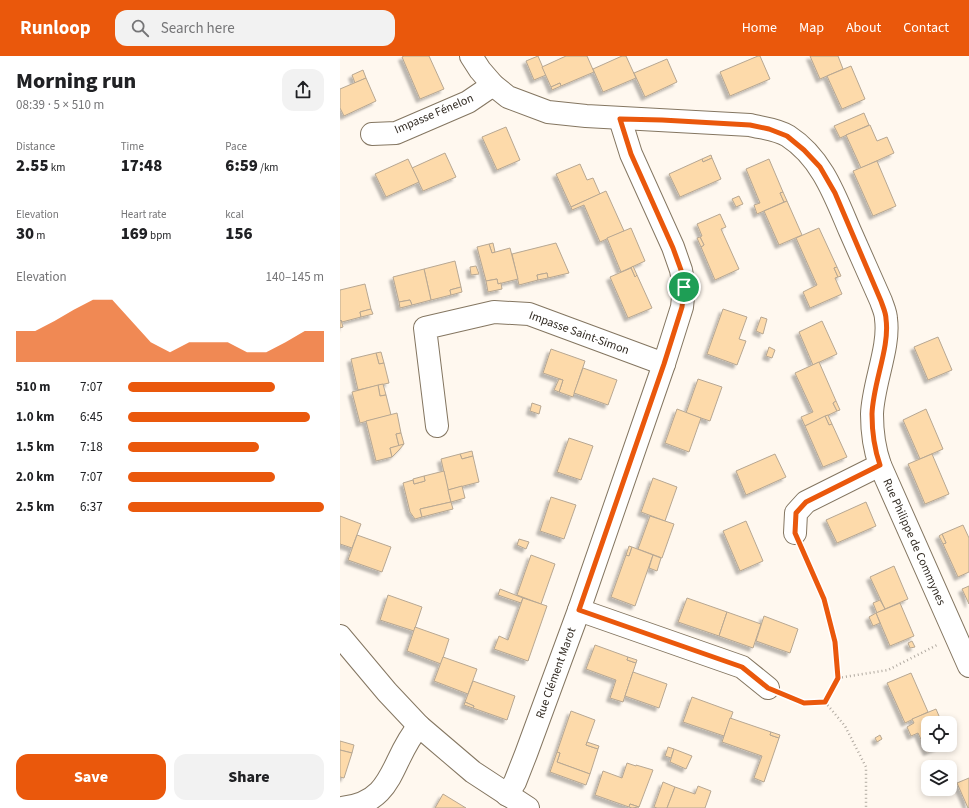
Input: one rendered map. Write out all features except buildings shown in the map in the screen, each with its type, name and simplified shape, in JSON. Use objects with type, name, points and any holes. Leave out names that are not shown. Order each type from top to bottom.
[{"type":"street","name":"Rue Philippe de Commynes","points":[[471,56],[480,70],[493,85],[508,97],[548,112],[620,119],[750,125],[769,129],[787,136],[804,150],[820,167],[835,193],[881,301],[886,318],[887,335],[872,413],[874,447],[880,465],[969,666]]},
{"type":"street","name":"Impasse Fénelon","points":[[372,134],[396,133],[468,102],[493,85]]},
{"type":"street","name":"Rue Clément Marot","points":[[508,795],[526,754],[579,610],[664,364],[682,307],[684,287],[681,270],[673,248],[631,154],[620,119]]},
{"type":"street","name":"Impasse Saint-Simon","points":[[437,426],[424,328],[494,312],[529,314],[664,364]]},
{"type":"street","points":[[795,533],[796,513],[806,502],[880,465]]},
{"type":"street","points":[[579,610],[742,667],[768,688]]},
{"type":"street","points":[[340,636],[387,692],[419,726],[473,772],[528,808]]},
{"type":"street","points":[[342,808],[365,803],[386,785],[410,736],[419,726]]},
{"type":"path","points":[[795,533],[824,599],[835,642],[838,678],[825,702]]},
{"type":"path","points":[[838,678],[888,670],[956,636]]},
{"type":"path","points":[[768,688],[804,703],[825,702]]},
{"type":"path","points":[[825,702],[845,726],[866,767],[866,808]]},
{"type":"route","points":[[620,119],[750,125],[769,129],[787,136],[804,150],[820,167],[835,193],[881,301],[886,318],[887,335],[872,413],[874,447],[880,465],[806,502],[796,513],[795,533],[824,599],[835,642],[838,678],[825,702],[804,703],[768,688],[742,667],[579,610],[664,364],[682,307],[684,287],[681,270],[673,248],[631,154],[620,119]]}]
